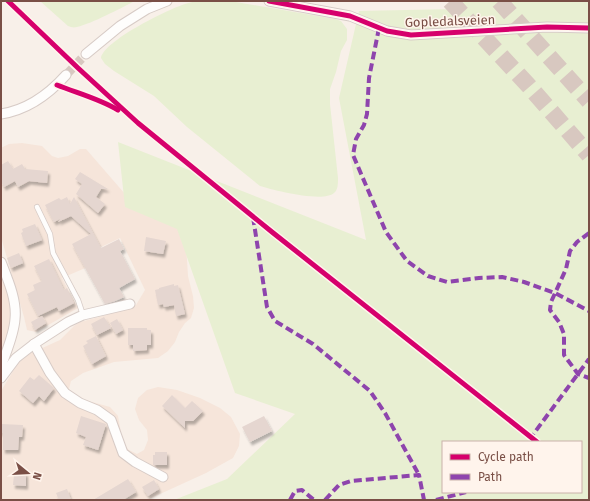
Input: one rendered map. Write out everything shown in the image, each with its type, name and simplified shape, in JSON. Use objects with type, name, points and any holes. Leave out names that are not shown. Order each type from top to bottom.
[{"type":"street","points":[[86,54],[120,26],[147,9],[167,1]]},
{"type":"street","name":"Gopledalsveien","points":[[269,1],[350,16],[387,31],[411,35],[547,27],[589,28]]},
{"type":"street","points":[[1,114],[19,110],[29,105],[52,89],[66,76]]},
{"type":"street","points":[[1,262],[12,291],[15,321],[1,367]]},
{"type":"street","points":[[1,378],[16,358],[34,344],[68,322],[83,315],[130,304]]},
{"type":"street","points":[[34,344],[50,373],[64,393],[80,403],[97,410],[111,420],[123,453],[135,462],[163,477]]},
{"type":"lane","points":[[37,208],[50,234],[53,253],[78,300],[83,315]]},
{"type":"shaded area","points":[[22,143],[42,146],[52,156],[58,158],[68,156],[80,149],[86,149],[125,194],[180,225],[186,244],[188,276],[193,296],[194,308],[191,318],[185,323],[175,342],[168,351],[158,358],[114,362],[83,373],[71,381],[69,389],[74,394],[85,400],[110,407],[118,416],[123,444],[129,450],[137,454],[144,450],[148,440],[147,430],[139,420],[135,409],[138,398],[147,390],[158,387],[177,390],[200,398],[220,408],[231,417],[240,434],[239,446],[233,458],[206,473],[147,500],[1,500],[1,391],[18,363],[29,354],[60,340],[80,322],[136,305],[145,290],[120,238],[99,248],[104,260],[62,278],[78,308],[36,332],[27,330],[1,237],[1,148],[9,144]]},
{"type":"shaded area","points":[[1,272],[12,308],[11,322],[1,355]]},
{"type":"green space","points":[[40,1],[135,1],[98,19],[83,25],[72,27],[68,26]]},
{"type":"green space","points":[[197,1],[236,2],[335,19],[341,21],[347,29],[347,40],[341,51],[330,89],[330,104],[338,178],[337,189],[334,193],[328,196],[320,197],[298,195],[260,186],[187,127],[154,96],[114,71],[105,64],[101,58],[105,51],[113,43],[136,27],[174,8]]},
{"type":"green space","points":[[452,1],[589,1],[589,500],[174,500],[227,479],[295,414],[235,393],[177,229],[125,207],[118,142],[366,240],[339,98],[359,11],[453,9]]},
{"type":"building","points":[[8,161],[13,169],[22,164],[25,169],[48,171],[47,183],[29,181],[18,187],[15,181],[4,187],[1,181],[1,165]]},
{"type":"building","points":[[80,172],[108,189],[101,189],[96,197],[105,204],[98,213],[76,194],[82,184],[75,179]]},
{"type":"building","points":[[67,197],[70,204],[74,197],[101,248],[119,239],[124,249],[120,251],[135,279],[119,288],[124,297],[105,304],[72,244],[91,234],[71,216],[58,222],[60,219],[54,222],[45,205],[59,198],[61,200]]},
{"type":"building","points":[[35,224],[42,240],[26,246],[21,233],[23,232],[22,229]]},
{"type":"building","points":[[146,237],[166,241],[163,254],[144,251]]},
{"type":"building","points":[[19,253],[23,263],[11,268],[7,258]]},
{"type":"building","points":[[49,259],[64,290],[67,288],[74,303],[59,311],[57,307],[38,316],[27,294],[35,290],[33,285],[42,281],[34,266]]},
{"type":"building","points":[[174,284],[174,286],[178,285],[185,314],[176,316],[174,305],[164,307],[163,304],[158,305],[155,290]]},
{"type":"building","points":[[42,316],[46,323],[35,330],[31,322]]},
{"type":"building","points":[[104,317],[111,328],[97,335],[91,324]]},
{"type":"building","points":[[117,319],[123,330],[116,334],[110,323]]},
{"type":"building","points":[[128,328],[147,328],[147,330],[151,330],[151,345],[147,345],[147,350],[133,351],[133,345],[128,345]]},
{"type":"building","points":[[96,336],[106,356],[92,364],[83,346],[88,343],[86,341]]},
{"type":"building","points":[[39,375],[54,388],[44,401],[39,396],[33,403],[19,391],[30,377],[34,380]]},
{"type":"building","points":[[172,395],[185,408],[192,401],[203,411],[193,421],[185,421],[185,428],[162,406]]},
{"type":"building","points":[[81,416],[106,424],[98,450],[83,445],[86,437],[76,433]]},
{"type":"building","points":[[264,416],[272,431],[250,442],[242,427]]},
{"type":"building","points":[[1,424],[23,425],[22,437],[19,437],[18,450],[3,450],[3,433],[1,433]]},
{"type":"building","points":[[155,452],[167,452],[167,465],[153,465],[153,455],[155,455]]},
{"type":"building","points":[[16,472],[26,473],[26,486],[13,485],[14,475],[16,475]]},
{"type":"building","points":[[128,479],[136,492],[123,500],[93,500]]},
{"type":"building","points":[[154,480],[159,489],[148,496],[142,487]]},
{"type":"building","points":[[67,489],[71,500],[59,500],[56,493]]},
{"type":"tunnel","points":[[450,1],[528,85],[589,155]]},
{"type":"tunnel","points":[[499,1],[589,101]]},
{"type":"tunnel","points":[[66,75],[86,54]]},
{"type":"marked path","points":[[379,28],[369,78],[367,114],[364,125],[356,139],[353,155],[386,232],[407,261],[428,276],[447,282],[502,277],[524,282],[555,293],[589,311]]},
{"type":"marked path","points":[[253,217],[267,307],[275,321],[313,344],[370,391],[385,413],[419,475]]},
{"type":"marked path","points":[[589,233],[577,242],[570,251],[566,269],[551,302],[550,310],[559,322],[564,334],[564,355],[578,374],[589,378]]},
{"type":"marked path","points":[[529,440],[589,359]]},
{"type":"marked path","points":[[325,500],[339,485],[351,481],[419,475],[424,500]]},
{"type":"marked path","points":[[290,500],[295,491],[302,490],[314,500]]},
{"type":"marked path","points":[[436,500],[462,493]]},
{"type":"cycle path","points":[[8,1],[138,123],[272,232],[536,441]]},
{"type":"cycle path","points":[[269,1],[350,16],[387,31],[411,35],[547,27],[589,28]]},
{"type":"cycle path","points":[[57,85],[96,99],[118,110]]}]
